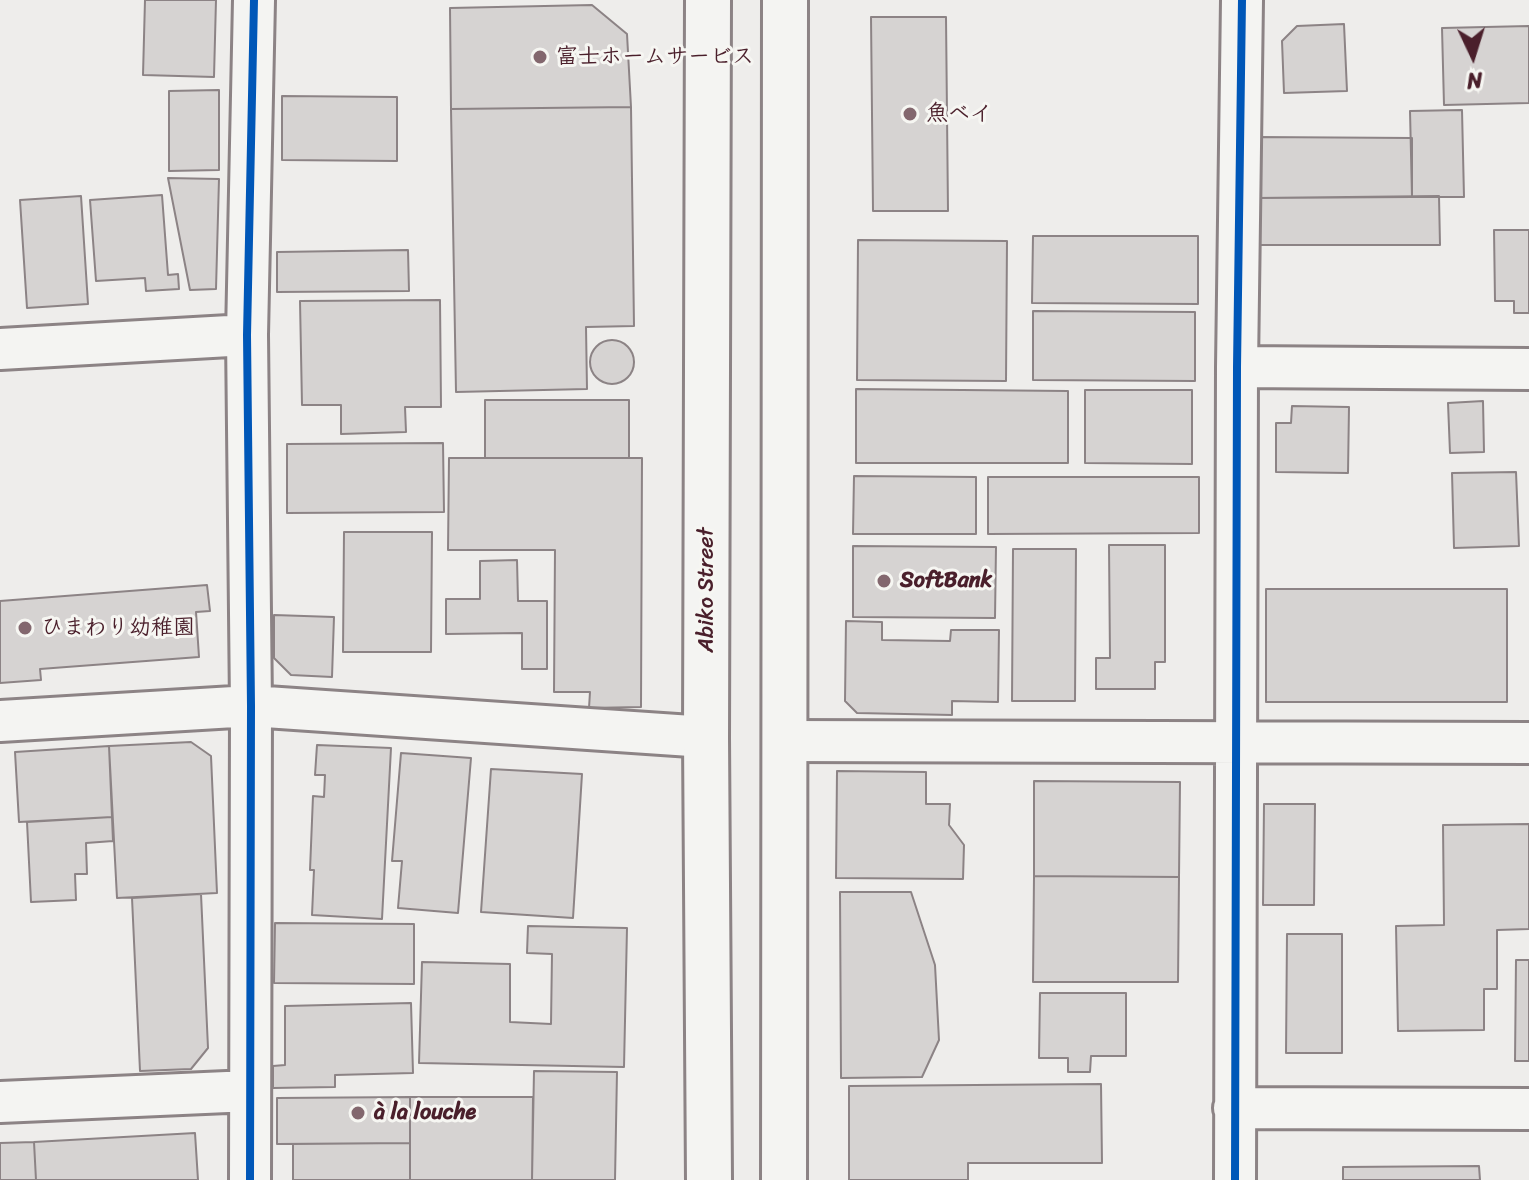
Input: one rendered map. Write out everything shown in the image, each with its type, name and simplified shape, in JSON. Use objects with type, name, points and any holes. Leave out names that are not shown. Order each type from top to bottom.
[{"type":"main road","name":"Abiko Street","points":[[708,0],[706,737],[709,1180]]},
{"type":"main road","points":[[784,1180],[785,0]]},
{"type":"street","points":[[250,1180],[251,706],[247,335],[254,0]]},
{"type":"street","points":[[1235,1180],[1237,367],[1242,0]]},
{"type":"street","points":[[0,349],[247,335]]},
{"type":"street","points":[[1237,367],[1529,369]]},
{"type":"street","points":[[0,721],[251,706],[706,737]]},
{"type":"street","points":[[783,741],[1529,743]]},
{"type":"street","points":[[0,1102],[250,1091]]},
{"type":"street","points":[[1234,1108],[1529,1109]]},
{"type":"building","points":[[145,0],[216,0],[214,77],[143,75]]},
{"type":"building","points":[[592,5],[627,34],[631,107],[451,109],[450,8]]},
{"type":"building","name":"魚ベイ","points":[[871,17],[946,17],[948,211],[873,211]]},
{"type":"building","points":[[1344,24],[1347,91],[1284,93],[1282,41],[1297,26]]},
{"type":"building","points":[[1529,26],[1529,103],[1444,105],[1442,28]]},
{"type":"building","points":[[219,90],[219,170],[169,171],[169,91]]},
{"type":"building","points":[[282,96],[397,97],[397,161],[282,160]]},
{"type":"building","points":[[631,107],[634,326],[586,327],[587,389],[456,392],[451,109]]},
{"type":"building","points":[[1462,110],[1464,197],[1412,197],[1410,111]]},
{"type":"building","points":[[1257,137],[1412,138],[1412,197],[1257,198]]},
{"type":"building","points":[[168,178],[219,179],[216,289],[190,290]]},
{"type":"building","points":[[162,195],[168,275],[178,274],[179,289],[146,291],[145,278],[96,281],[90,200]]},
{"type":"building","points":[[81,196],[88,304],[27,308],[20,200]]},
{"type":"building","points":[[1439,196],[1440,245],[1257,245],[1257,198]]},
{"type":"building","points":[[1494,230],[1529,230],[1529,313],[1514,313],[1514,301],[1495,301]]},
{"type":"building","points":[[1033,236],[1198,236],[1198,304],[1032,303]]},
{"type":"building","points":[[858,240],[1007,241],[1006,381],[857,380]]},
{"type":"building","points":[[408,250],[409,291],[277,292],[277,252]]},
{"type":"building","points":[[440,300],[441,407],[405,407],[406,432],[341,434],[341,405],[302,405],[300,301]]},
{"type":"building","points":[[1033,311],[1195,312],[1195,381],[1033,380]]},
{"type":"building","points":[[612,340],[628,346],[634,362],[628,378],[612,384],[596,378],[590,362],[596,346]]},
{"type":"building","points":[[856,389],[1068,391],[1068,463],[856,463]]},
{"type":"building","points":[[1085,390],[1192,390],[1192,464],[1085,463]]},
{"type":"building","points":[[485,400],[629,400],[629,458],[485,458]]},
{"type":"building","points":[[1483,401],[1484,452],[1450,453],[1448,403]]},
{"type":"building","points":[[1292,406],[1349,407],[1348,473],[1276,472],[1276,423],[1291,423]]},
{"type":"building","points":[[443,443],[444,512],[287,513],[287,444]]},
{"type":"building","points":[[449,458],[642,458],[641,707],[589,708],[590,692],[554,692],[555,550],[448,550]]},
{"type":"building","points":[[1516,472],[1519,546],[1454,548],[1452,473]]},
{"type":"building","points":[[854,476],[976,477],[976,534],[853,534]]},
{"type":"building","points":[[988,477],[1199,477],[1199,533],[988,534]]},
{"type":"building","points":[[344,532],[432,532],[431,652],[343,652]]},
{"type":"building","points":[[1109,545],[1165,545],[1165,662],[1155,662],[1155,689],[1096,689],[1096,658],[1110,658]]},
{"type":"building","points":[[853,546],[996,547],[995,618],[853,617]]},
{"type":"building","points":[[1013,549],[1076,549],[1075,701],[1012,701]]},
{"type":"building","points":[[517,560],[518,601],[547,601],[547,669],[522,669],[522,633],[446,634],[446,599],[480,599],[480,561]]},
{"type":"building","points":[[207,585],[210,611],[196,612],[199,657],[40,669],[41,680],[0,683],[0,601]]},
{"type":"building","points":[[1266,589],[1507,589],[1507,702],[1266,702]]},
{"type":"building","points":[[274,615],[334,617],[332,677],[291,675],[274,658]]},
{"type":"building","points":[[846,621],[882,622],[882,640],[950,641],[951,630],[999,630],[998,702],[952,701],[952,715],[857,713],[845,701]]},
{"type":"building","points":[[191,742],[211,756],[217,893],[117,898],[109,746]]},
{"type":"building","points":[[317,745],[391,748],[382,919],[312,915],[313,796],[324,797],[325,775],[315,775]]},
{"type":"building","points":[[109,746],[112,817],[19,822],[15,752]]},
{"type":"building","points":[[401,753],[471,758],[458,913],[398,908],[402,861],[392,861]]},
{"type":"building","points":[[491,769],[582,774],[573,918],[481,912]]},
{"type":"building","points":[[837,771],[926,772],[926,804],[950,804],[949,825],[964,845],[963,879],[836,878]]},
{"type":"building","points":[[1034,781],[1180,782],[1179,877],[1034,876]]},
{"type":"building","points":[[1264,804],[1315,804],[1314,905],[1263,905]]},
{"type":"building","points":[[112,817],[113,841],[86,843],[87,874],[75,874],[76,900],[31,902],[27,822]]},
{"type":"building","points":[[1529,824],[1529,929],[1497,930],[1497,989],[1484,989],[1484,1030],[1398,1031],[1396,926],[1444,925],[1443,825]]},
{"type":"building","points":[[1034,876],[1179,877],[1178,982],[1033,982]]},
{"type":"building","points":[[840,892],[911,892],[935,965],[939,1040],[922,1077],[841,1078]]},
{"type":"building","points":[[201,894],[208,1048],[191,1069],[140,1071],[132,898]]},
{"type":"building","points":[[275,923],[414,924],[414,984],[274,983]]},
{"type":"building","points":[[528,926],[627,928],[624,1067],[419,1063],[422,962],[510,964],[510,1022],[551,1024],[552,954],[527,953]]},
{"type":"building","points":[[1287,934],[1342,934],[1342,1053],[1286,1053]]},
{"type":"building","points":[[1516,960],[1529,960],[1529,1061],[1515,1061]]},
{"type":"building","points":[[1040,993],[1126,993],[1126,1056],[1091,1056],[1090,1072],[1068,1072],[1068,1058],[1039,1058]]},
{"type":"building","points":[[411,1003],[413,1073],[335,1075],[335,1087],[273,1088],[273,1066],[285,1065],[285,1006]]},
{"type":"building","points":[[534,1071],[617,1072],[615,1180],[532,1180]]},
{"type":"building","points":[[1101,1084],[1102,1163],[968,1163],[968,1180],[849,1180],[849,1086]]},
{"type":"building","points":[[410,1097],[410,1143],[277,1144],[277,1098]]},
{"type":"building","points":[[410,1097],[533,1097],[532,1180],[410,1180]]},
{"type":"building","points":[[195,1133],[198,1180],[36,1180],[34,1142]]},
{"type":"building","points":[[34,1142],[36,1180],[0,1180],[0,1143]]},
{"type":"building","points":[[410,1143],[410,1180],[293,1180],[293,1144]]},
{"type":"building","points":[[1479,1166],[1480,1180],[1343,1180],[1343,1167]]},
{"type":"cycle path","points":[[250,1180],[251,706],[247,335],[254,0]]},
{"type":"cycle path","points":[[1235,1180],[1237,367],[1242,0]]},
{"type":"place","name":"富士ホームサービス","points":[[540,57]]},
{"type":"place","name":"魚ベイ","points":[[910,114]]},
{"type":"place","name":"SoftBank","points":[[884,581]]},
{"type":"place","name":"ひまわり幼稚園","points":[[25,628]]},
{"type":"place","name":"à la louche","points":[[358,1113]]}]
